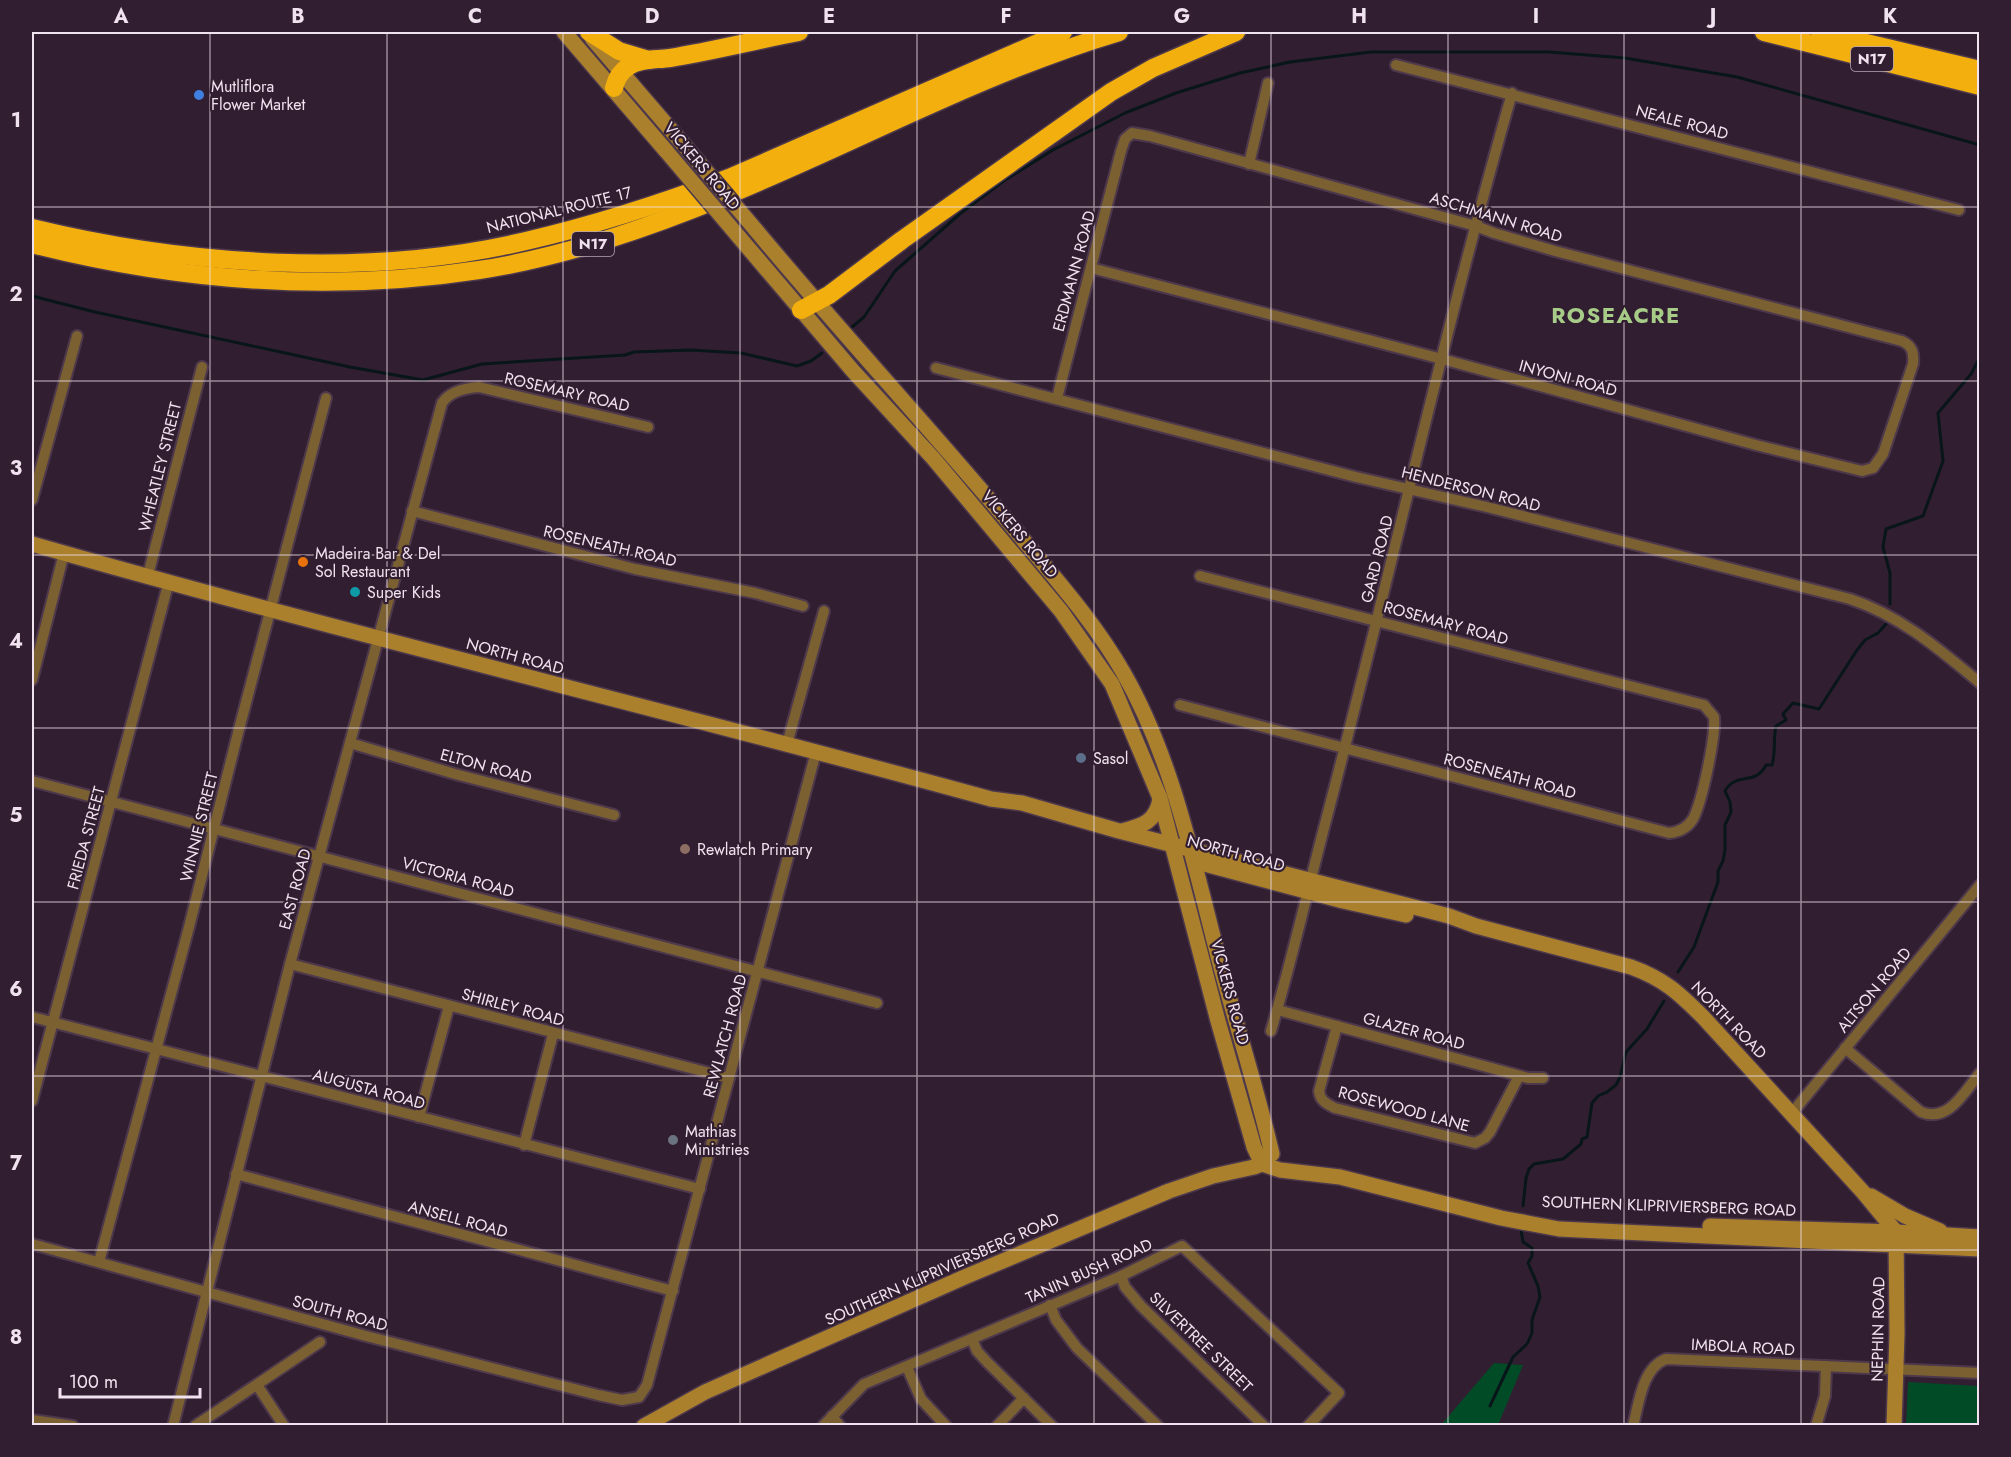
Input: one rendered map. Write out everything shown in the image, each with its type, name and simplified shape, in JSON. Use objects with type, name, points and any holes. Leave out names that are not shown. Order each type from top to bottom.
[{"type":"highway","points":[[588,32],[619,51],[650,60]]},
{"type":"highway","points":[[618,80],[630,65],[799,32]]},
{"type":"highway","name":"NATIONAL ROUTE 17","points":[[32,228],[128,248],[193,256],[296,263],[390,260],[496,247],[612,219],[707,186],[784,155],[986,64],[1064,32]]},
{"type":"highway","name":"N17","points":[[32,244],[84,257],[173,272],[254,280],[315,283],[370,281],[480,270],[576,249],[694,209],[1002,74],[1058,51],[1119,32]]},
{"type":"highway","points":[[808,306],[828,295],[1111,92],[1171,60],[1236,32]]},
{"type":"highway","name":"N17","points":[[1764,32],[1980,86]]},
{"type":"highway","name":"N17","points":[[1820,32],[1980,70]]},
{"type":"main road","name":"VICKERS ROAD","points":[[564,32],[618,80],[683,144],[755,228],[808,306],[1082,638],[1116,690],[1160,798],[1218,1021],[1250,1132],[1267,1159]]},
{"type":"main road","name":"VICKERS ROAD","points":[[588,32],[667,152],[739,237],[808,306],[979,488],[1075,602],[1111,651],[1139,704],[1162,759],[1193,855],[1267,1159]]},
{"type":"main road","name":"NORTH ROAD","points":[[32,544],[270,610],[990,799],[1022,803],[1119,831],[1174,851]]},
{"type":"main road","points":[[1119,831],[1150,821],[1160,798]]},
{"type":"main road","name":"NORTH ROAD","points":[[990,799],[1036,816],[1193,855],[1426,919],[1476,927],[1631,967],[1660,978],[1703,1017],[1792,1113],[1863,1192],[1897,1239]]},
{"type":"main road","name":"NORTH ROAD","points":[[1193,855],[1229,871],[1310,886]]},
{"type":"main road","points":[[1203,896],[1213,876],[1229,871]]},
{"type":"main road","points":[[1226,1173],[1243,1158],[1250,1132]]},
{"type":"main road","name":"SOUTHERN KLIPRIVIERSBERG ROAD","points":[[646,1425],[705,1392],[967,1276],[1169,1191],[1267,1159],[1348,1170],[1534,1218],[1744,1233],[1897,1239],[1980,1249]]},
{"type":"main road","points":[[1863,1192],[1920,1224],[1961,1236]]},
{"type":"main road","name":"SOUTHERN KLIPRIVIERSBERG ROAD","points":[[1897,1239],[1961,1236],[1980,1238]]},
{"type":"main road","name":"NEPHIN ROAD","points":[[1894,1425],[1897,1239]]},
{"type":"street","name":"NEALE ROAD","points":[[1396,65],[1512,93],[1959,210]]},
{"type":"street","points":[[1249,164],[1268,83]]},
{"type":"street","name":"GARD ROAD","points":[[1271,1031],[1512,93]]},
{"type":"street","name":"ASCHMANN ROAD","points":[[1121,151],[1128,136],[1139,134],[1476,226],[1555,251],[1874,333]]},
{"type":"street","name":"ERDMANN ROAD","points":[[1057,398],[1121,151]]},
{"type":"street","name":"INYONI ROAD","points":[[1090,268],[1442,359],[1756,446],[1866,471],[1877,464],[1883,454],[1914,357],[1908,344],[1874,333]]},
{"type":"street","points":[[32,500],[77,336]]},
{"type":"street","name":"WHEATLEY STREET","points":[[148,575],[202,367]]},
{"type":"street","name":"HENDERSON ROAD","points":[[936,368],[1299,462],[1850,599],[1874,607],[1903,623],[1980,682]]},
{"type":"street","name":"ROSEMARY ROAD","points":[[479,387],[648,427]]},
{"type":"street","name":"EAST ROAD","points":[[173,1425],[290,964],[441,403],[454,393],[479,387]]},
{"type":"street","name":"WINNIE STREET","points":[[99,1262],[326,398]]},
{"type":"street","name":"ROSENEATH ROAD","points":[[412,511],[635,569],[755,592],[803,606]]},
{"type":"street","points":[[32,680],[64,553]]},
{"type":"street","name":"ROSEMARY ROAD","points":[[1200,576],[1685,700]]},
{"type":"street","name":"FRIEDA STREET","points":[[32,1101],[169,581]]},
{"type":"street","points":[[787,744],[824,611]]},
{"type":"street","name":"ROSENEATH ROAD","points":[[1180,705],[1673,833],[1686,827],[1693,818],[1714,733],[1714,717],[1708,708],[1685,700]]},
{"type":"street","name":"ELTON ROAD","points":[[350,743],[455,774],[614,815]]},
{"type":"street","name":"REWLATCH ROAD","points":[[641,1395],[647,1385],[673,1291],[816,752]]},
{"type":"street","name":"VICTORIA ROAD","points":[[32,781],[877,1003]]},
{"type":"street","name":"ALTSON ROAD","points":[[1792,1113],[1980,885]]},
{"type":"street","name":"SHIRLEY ROAD","points":[[290,964],[729,1078]]},
{"type":"street","points":[[418,1117],[449,1006]]},
{"type":"street","name":"GLAZER ROAD","points":[[1278,1010],[1519,1076],[1543,1078]]},
{"type":"street","name":"AUGUSTA ROAD","points":[[32,1017],[699,1190]]},
{"type":"street","name":"ROSEWOOD LANE","points":[[1337,1026],[1319,1091],[1321,1098],[1335,1108],[1475,1143],[1485,1138],[1490,1132],[1519,1076]]},
{"type":"street","points":[[524,1145],[553,1034]]},
{"type":"street","points":[[1845,1048],[1922,1112],[1928,1114],[1935,1115],[1949,1110],[1980,1073]]},
{"type":"street","name":"ANSELL ROAD","points":[[236,1174],[673,1291]]},
{"type":"street","name":"SOUTH ROAD","points":[[32,1245],[598,1395],[622,1400],[641,1395]]},
{"type":"street","name":"TANIN BUSH ROAD","points":[[823,1425],[864,1384],[1121,1276],[1182,1246],[1339,1393],[1308,1425]]},
{"type":"street","name":"SILVERTREE STREET","points":[[1121,1276],[1125,1287],[1141,1306],[1264,1425]]},
{"type":"street","points":[[1050,1305],[1056,1320],[1077,1348],[1158,1425]]},
{"type":"street","points":[[972,1339],[977,1351],[987,1362],[1052,1425]]},
{"type":"street","points":[[195,1425],[320,1342]]},
{"type":"street","name":"IMBOLA ROAD","points":[[1633,1425],[1649,1372],[1656,1363],[1663,1360],[1980,1373]]},
{"type":"street","points":[[1816,1425],[1825,1396],[1826,1366]]},
{"type":"street","points":[[907,1367],[921,1399],[946,1425]]},
{"type":"street","points":[[257,1385],[284,1425]]},
{"type":"street","points":[[997,1425],[1024,1398]]},
{"type":"street","points":[[832,1416],[840,1425]]},
{"type":"street","points":[[32,1420],[73,1425]]},
{"type":"green space","points":[[1494,1363],[1523,1365],[1498,1425],[1441,1425]]},
{"type":"green space","points":[[1908,1382],[1979,1386],[1979,1425],[1906,1425]]},
{"type":"waterway","points":[[852,327],[864,317],[895,271],[961,213],[1005,180],[1053,150],[1125,113],[1176,93],[1240,73],[1290,62],[1371,52],[1549,52],[1625,58],[1737,77],[1980,145]]},
{"type":"waterway","points":[[32,296],[95,312],[350,367],[423,380],[482,364],[625,355],[634,352],[691,350],[741,353],[797,366],[811,361],[822,353]]},
{"type":"waterway","points":[[1890,604],[1890,573],[1883,547],[1886,529],[1923,516],[1943,461],[1938,413],[1971,374],[1980,357]]},
{"type":"waterway","points":[[1678,972],[1694,947],[1718,882],[1718,871],[1725,850],[1725,825],[1731,812],[1725,791],[1734,782],[1756,776],[1766,765],[1772,765],[1776,726],[1786,720],[1783,714],[1793,703],[1819,709],[1857,650],[1865,640],[1878,633],[1886,624]]},
{"type":"waterway","points":[[1523,1206],[1529,1169],[1534,1164],[1563,1159],[1581,1144],[1582,1139],[1587,1137],[1592,1103],[1598,1096],[1616,1085],[1626,1052],[1647,1029],[1664,1001]]},
{"type":"waterway","points":[[1490,1406],[1513,1357],[1527,1344],[1532,1333],[1532,1320],[1540,1297],[1528,1263],[1532,1256],[1532,1248],[1523,1242],[1521,1230]]},
{"type":"place","name":"Mutliflora Flower Market","points":[[199,95]]},
{"type":"place","name":"Madeira Bar & Del Sol Restaurant","points":[[303,562]]},
{"type":"place","name":"Super Kids","points":[[355,592]]},
{"type":"place","name":"Sasol","points":[[1081,758]]},
{"type":"place","name":"Rewlatch Primary","points":[[685,849]]},
{"type":"place","name":"Mathias Ministries","points":[[673,1140]]},
{"type":"district","name":"ROSEACRE","points":[[1616,315]]}]
